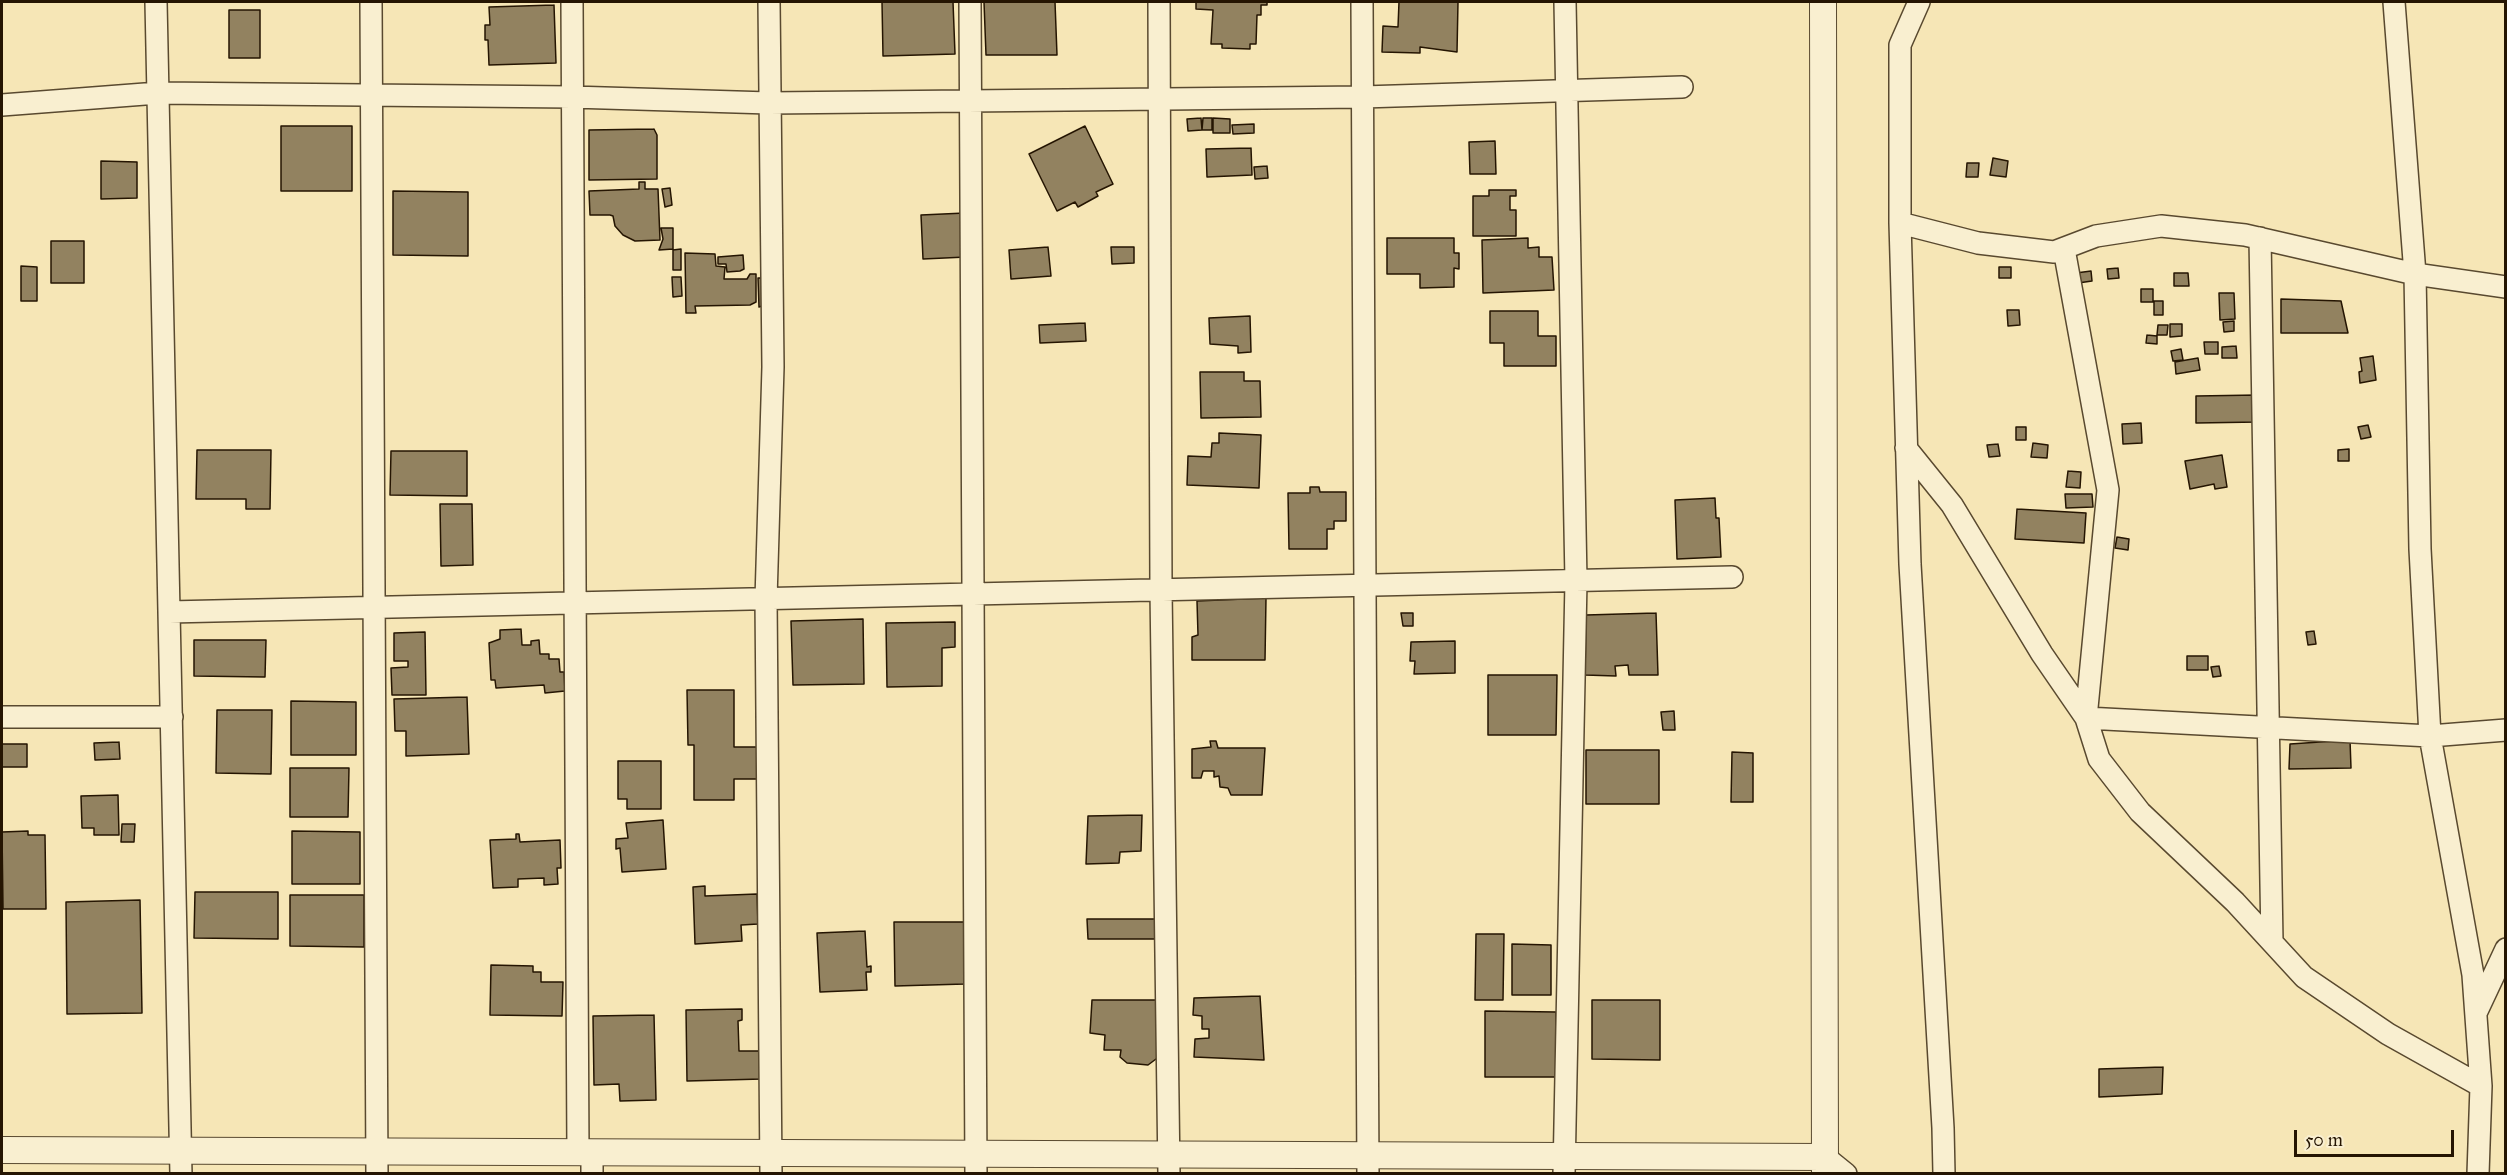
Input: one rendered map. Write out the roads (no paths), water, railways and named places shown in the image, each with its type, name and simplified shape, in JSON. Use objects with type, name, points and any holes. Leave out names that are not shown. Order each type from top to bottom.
[{"type":"street","points":[[156,2],[181,1162]]},
{"type":"street","points":[[371,2],[377,1162]]},
{"type":"street","points":[[572,2],[575,603],[587,1159]]},
{"type":"street","points":[[769,2],[773,367],[766,599],[771,1163]]},
{"type":"street","points":[[970,2],[976,1164]]},
{"type":"street","points":[[1159,2],[1161,590],[1169,1164]]},
{"type":"street","points":[[1362,2],[1368,1164]]},
{"type":"street","points":[[1564,1165],[1576,581],[1565,2]]},
{"type":"street","points":[[1823,2],[1825,1165]]},
{"type":"street","points":[[1918,2],[1900,45],[1900,223],[1910,564],[1944,1128],[1944,1173]]},
{"type":"street","points":[[2394,2],[2415,274],[2420,549],[2430,736],[2473,975],[2481,1086],[2478,1173]]},
{"type":"street","points":[[2,105],[158,93],[572,97],[769,103],[1363,97],[1682,87]]},
{"type":"street","points":[[1900,223],[1978,243],[2054,252],[2096,236],[2161,226],[2260,238],[2415,274],[2505,287]]},
{"type":"street","points":[[2260,238],[2272,942]]},
{"type":"street","points":[[2064,249],[2108,490],[2086,718]]},
{"type":"street","points":[[1906,448],[1952,505],[2042,654],[2086,718],[2099,759],[2140,812],[2235,902],[2304,977],[2388,1034],[2481,1086]]},
{"type":"street","points":[[170,612],[1732,577]]},
{"type":"street","points":[[2,717],[172,717]]},
{"type":"street","points":[[2086,718],[2430,736],[2505,730]]},
{"type":"street","points":[[2475,1014],[2505,949]]},
{"type":"street","points":[[2,1150],[181,1162],[587,1159],[976,1164],[1825,1165],[1846,1173]]}]
